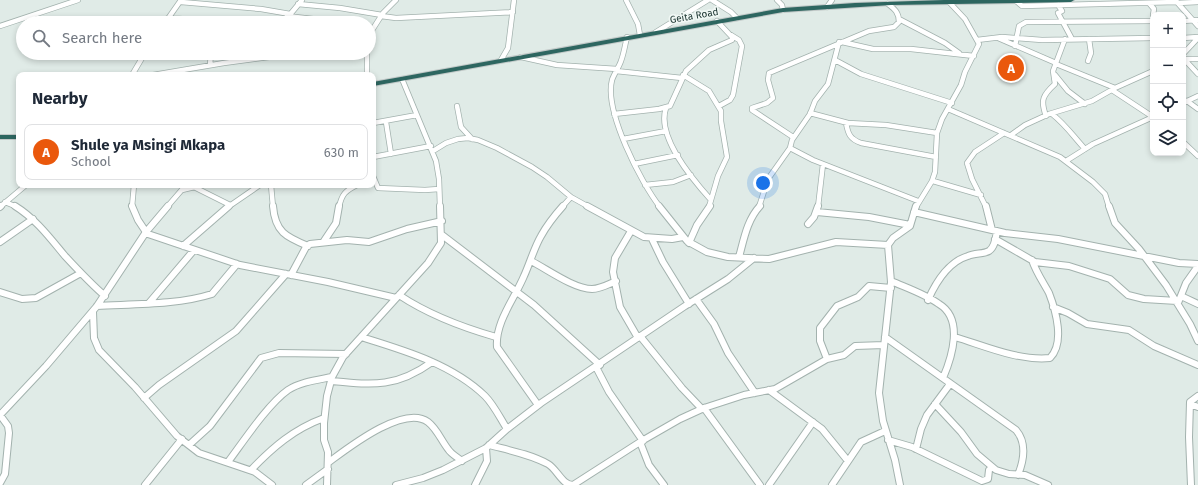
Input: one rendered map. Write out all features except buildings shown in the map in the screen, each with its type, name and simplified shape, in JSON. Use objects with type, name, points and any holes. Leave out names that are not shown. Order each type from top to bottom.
[{"type":"highway","name":"Geita Road","points":[[376,83],[782,10],[959,1],[1055,2],[1071,0]]},
{"type":"highway","points":[[0,137],[16,137]]},
{"type":"street","points":[[28,16],[78,0]]},
{"type":"street","points":[[288,15],[302,0]]},
{"type":"street","points":[[376,21],[396,0]]},
{"type":"street","points":[[501,60],[508,48],[514,0]]},
{"type":"street","points":[[626,0],[638,24],[640,35]]},
{"type":"street","points":[[656,32],[708,0]]},
{"type":"street","points":[[712,0],[731,12],[737,18]]},
{"type":"street","points":[[778,0],[782,5],[782,10]]},
{"type":"street","points":[[827,7],[832,0]]},
{"type":"street","points":[[170,16],[181,1],[261,9],[296,16]]},
{"type":"street","points":[[1177,1],[1196,20],[1198,26]]},
{"type":"street","points":[[900,485],[880,412],[878,394],[891,288],[888,245],[893,238],[907,229],[910,225],[918,201],[933,181],[935,172],[937,133],[961,85],[965,72],[978,48],[979,44],[977,40],[964,19],[950,2]]},
{"type":"street","points":[[1055,2],[1198,2]]},
{"type":"street","points":[[1055,2],[1062,10],[1058,13],[1072,39]]},
{"type":"street","points":[[1149,3],[1154,10],[1154,12]]},
{"type":"street","points":[[298,4],[340,8],[396,18],[513,12]]},
{"type":"street","points":[[793,137],[752,110],[752,108],[774,98],[768,80],[769,73],[869,31],[894,27],[899,19],[899,15],[895,9],[888,4]]},
{"type":"street","points":[[899,19],[913,28],[945,43],[959,54]]},
{"type":"street","points":[[0,26],[16,20]]},
{"type":"street","points":[[717,21],[731,35],[739,40],[742,46],[735,88],[730,100],[719,106]]},
{"type":"street","points":[[1014,46],[1019,26],[1026,22],[1150,21]]},
{"type":"street","points":[[614,114],[666,108],[670,106],[683,77],[696,60],[708,50],[732,40],[731,35]]},
{"type":"street","points":[[977,40],[996,36],[1030,40],[1150,38]]},
{"type":"street","points":[[996,36],[1014,46],[1113,89],[1150,115]]},
{"type":"street","points":[[627,37],[622,58],[612,80],[611,91],[614,114],[623,139],[645,185],[652,197],[689,243],[707,252],[754,258],[781,257],[816,246],[836,242],[888,245]]},
{"type":"street","points":[[1186,38],[1198,38]]},
{"type":"street","points":[[1186,54],[1198,38]]},
{"type":"street","points":[[1065,39],[1053,73],[1054,84],[1046,93],[1043,106],[1049,115],[1066,125],[1073,136],[1085,149]]},
{"type":"street","points":[[1088,61],[1091,54],[1089,39]]},
{"type":"street","points":[[840,42],[873,49],[911,49],[974,56]]},
{"type":"street","points":[[739,257],[745,233],[753,214],[760,206],[768,179],[790,148],[793,137],[810,113],[815,101],[828,84],[840,42]]},
{"type":"street","points":[[521,57],[549,65],[683,77],[709,91],[721,111],[721,122],[727,157],[718,176],[710,208],[697,225],[689,243]]},
{"type":"street","points":[[1186,58],[1198,59]]},
{"type":"street","points":[[134,72],[141,60]]},
{"type":"street","points":[[210,60],[210,65]]},
{"type":"street","points":[[170,72],[237,60]]},
{"type":"street","points":[[367,60],[368,72]]},
{"type":"street","points":[[835,60],[861,74],[952,103]]},
{"type":"street","points":[[1186,61],[1198,74]]},
{"type":"street","points":[[1010,135],[1025,125],[1049,115],[1085,104],[1113,89],[1150,72]]},
{"type":"street","points":[[1053,73],[1068,91],[1085,104]]},
{"type":"street","points":[[327,485],[328,452],[324,440],[324,418],[332,379],[346,354],[435,254],[441,243],[442,221],[436,161],[432,148],[402,79]]},
{"type":"street","points":[[1186,101],[1198,96]]},
{"type":"street","points":[[1186,103],[1198,109]]},
{"type":"street","points":[[457,106],[462,127],[472,139]]},
{"type":"street","points":[[666,108],[664,115],[666,131],[678,155],[691,175],[711,200]]},
{"type":"street","points":[[948,109],[1010,135],[1066,161],[1093,182],[1105,194],[1115,223],[1144,255],[1177,302],[1198,341]]},
{"type":"street","points":[[810,113],[846,122],[886,125],[937,133]]},
{"type":"street","points":[[376,123],[417,115]]},
{"type":"street","points":[[1066,161],[1085,149],[1150,118]]},
{"type":"street","points":[[386,122],[390,154]]},
{"type":"street","points":[[846,122],[848,134],[854,140],[861,143],[936,157]]},
{"type":"street","points":[[623,139],[666,131]]},
{"type":"street","points":[[928,300],[938,280],[956,262],[973,254],[987,252],[990,250],[995,239],[994,230],[988,210],[967,167],[968,161],[978,150],[1004,133]]},
{"type":"street","points":[[376,157],[432,148],[458,139],[472,139],[497,148],[532,167],[572,197],[601,212],[631,231],[652,239],[672,239],[683,237]]},
{"type":"street","points":[[1186,145],[1197,154]]},
{"type":"street","points":[[790,148],[823,164],[918,201]]},
{"type":"street","points":[[634,164],[678,155]]},
{"type":"street","points":[[808,224],[817,212],[819,206],[823,164]]},
{"type":"street","points":[[645,185],[673,182],[691,175]]},
{"type":"street","points":[[933,181],[981,195]]},
{"type":"street","points":[[376,186],[380,188],[439,189]]},
{"type":"street","points":[[0,207],[22,188]]},
{"type":"street","points":[[133,188],[131,198],[133,213],[146,233],[237,264],[398,296],[439,318],[496,337]]},
{"type":"street","points":[[0,483],[5,474],[9,433],[8,426],[0,415],[46,366],[95,309],[146,233],[183,188]]},
{"type":"street","points":[[196,188],[230,205]]},
{"type":"street","points":[[183,246],[230,205],[256,188]]},
{"type":"street","points":[[271,188],[274,223],[278,229],[292,239],[308,246],[324,242],[347,240],[369,242],[407,229],[442,221]]},
{"type":"street","points":[[324,242],[336,223],[341,197],[353,188]]},
{"type":"street","points":[[538,406],[503,357],[497,347],[496,337],[500,325],[531,261],[540,237],[546,226],[572,197]]},
{"type":"street","points":[[6,202],[22,208],[81,274],[104,296]]},
{"type":"street","points":[[817,212],[869,218],[910,225]]},
{"type":"street","points":[[914,212],[994,230],[1058,239],[1144,255],[1197,268],[1177,302]]},
{"type":"street","points":[[0,242],[33,219]]},
{"type":"street","points":[[631,231],[615,258],[613,272],[620,307],[639,337],[682,388],[703,409],[760,485]]},
{"type":"street","points":[[442,235],[534,304],[598,366],[609,392],[642,442],[646,460],[658,480],[664,485]]},
{"type":"street","points":[[652,239],[663,262],[688,304]]},
{"type":"street","points":[[995,239],[1040,263],[1069,266],[1110,280],[1128,295],[1144,299],[1177,302]]},
{"type":"street","points":[[144,398],[176,373],[236,331],[288,274],[308,246]]},
{"type":"street","points":[[149,303],[194,250]]},
{"type":"street","points":[[396,485],[423,478],[462,461],[487,447],[507,429],[538,406],[688,304],[728,279],[754,258]]},
{"type":"street","points":[[954,337],[1030,357],[1044,360],[1050,358],[1057,350],[1053,307],[1046,288],[1036,274],[1032,260]]},
{"type":"street","points":[[531,261],[587,289],[598,288],[616,281]]},
{"type":"street","points":[[95,309],[190,300],[210,295],[237,264]]},
{"type":"street","points":[[0,292],[21,300],[29,300],[36,298],[81,274]]},
{"type":"street","points":[[891,281],[928,300],[940,304],[948,312],[955,331],[951,360],[943,378]]},
{"type":"street","points":[[828,359],[820,341],[819,333],[820,328],[828,316],[844,302],[861,295],[869,286],[891,288]]},
{"type":"street","points":[[1181,296],[1198,304]]},
{"type":"street","points":[[696,299],[714,324],[728,354],[755,392]]},
{"type":"street","points":[[1053,307],[1068,313],[1087,324],[1129,330],[1154,346],[1198,365]]},
{"type":"street","points":[[95,309],[94,338],[99,350],[182,439],[199,453],[251,470],[272,485]]},
{"type":"street","points":[[1189,322],[1198,326]]},
{"type":"street","points":[[361,337],[432,362],[473,386],[486,397],[496,410],[507,429]]},
{"type":"street","points":[[885,337],[1002,419],[1018,433],[1022,442],[1023,450],[1022,465],[1018,475]]},
{"type":"street","points":[[487,447],[535,458],[548,464],[555,469],[565,482],[569,485],[573,485],[680,419],[703,409],[755,392],[775,388],[828,359],[844,355],[855,346],[884,345]]},
{"type":"street","points":[[190,445],[210,426],[261,358],[279,354],[346,354]]},
{"type":"street","points":[[228,462],[276,400],[288,390],[301,384],[332,379],[384,384],[396,381],[432,362]]},
{"type":"street","points":[[916,449],[924,419],[950,384]]},
{"type":"street","points":[[769,390],[813,422],[829,437],[848,461]]},
{"type":"street","points":[[1191,485],[1189,438],[1190,404],[1192,399],[1198,396]]},
{"type":"street","points":[[935,404],[977,454],[992,467],[1002,473],[1032,477],[1048,485]]},
{"type":"street","points":[[1190,404],[1198,407]]},
{"type":"street","points":[[306,485],[328,465],[384,426],[406,418],[418,417],[424,419],[433,427],[449,451],[462,461]]},
{"type":"street","points":[[251,470],[275,444],[287,435],[303,426],[324,418]]},
{"type":"street","points":[[769,485],[813,422]]},
{"type":"street","points":[[832,485],[861,442],[885,431]]},
{"type":"street","points":[[144,485],[182,439]]},
{"type":"street","points":[[888,440],[916,449],[982,481],[988,479],[989,470],[992,467]]},
{"type":"street","points":[[476,485],[487,461],[487,447]]},
{"type":"place","name":"Shule ya Msingi Mkapa","points":[[1011,68]]}]
